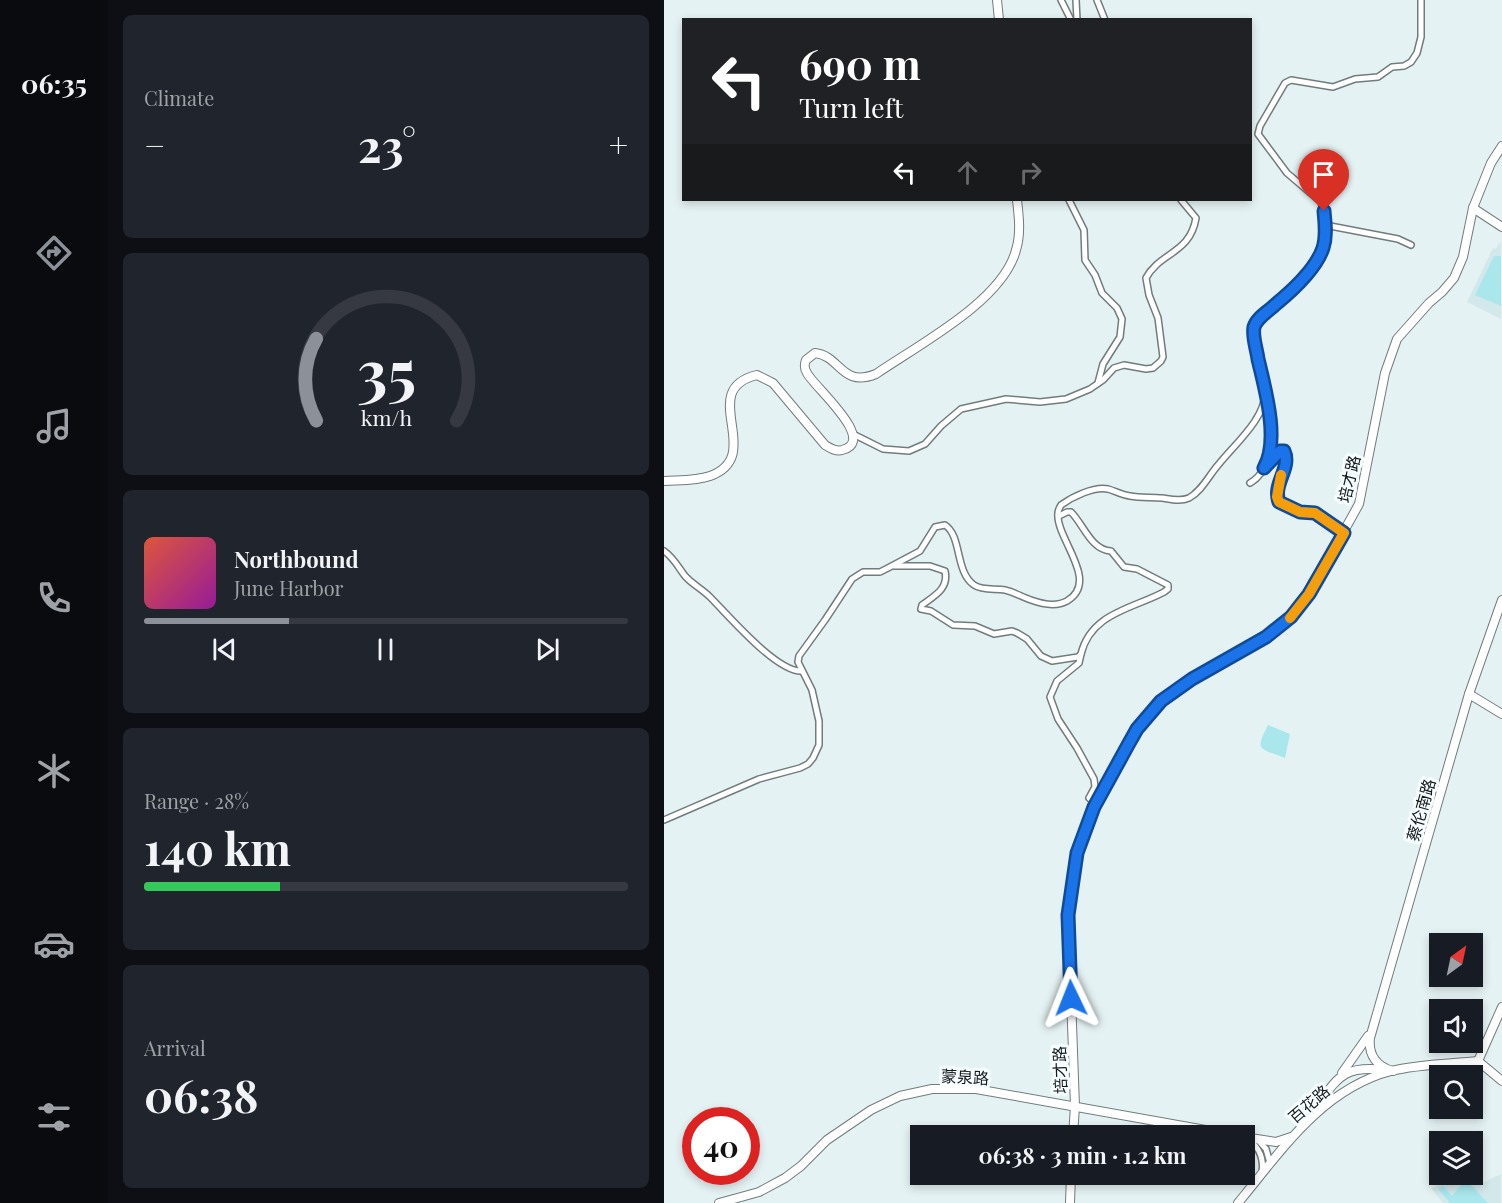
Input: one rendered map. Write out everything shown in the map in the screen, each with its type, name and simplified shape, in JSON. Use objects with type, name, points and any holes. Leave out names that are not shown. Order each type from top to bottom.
[{"type":"street","points":[[997,0],[999,18]]},
{"type":"street","points":[[1061,0],[1070,18]]},
{"type":"street","points":[[1076,0],[1077,18]]},
{"type":"street","points":[[1097,0],[1104,18]]},
{"type":"street","points":[[1264,468],[1268,458],[1270,439],[1254,328],[1264,314],[1285,297],[1317,262],[1324,246],[1325,225],[1321,202],[1287,173],[1258,134],[1260,126],[1285,83],[1291,80],[1333,87],[1355,79],[1378,77],[1392,67],[1411,62],[1417,53],[1421,37],[1421,0]]},
{"type":"street","name":"培才路","points":[[1074,1125],[1068,915],[1077,853],[1096,805],[1137,729],[1161,701],[1192,679],[1266,637],[1291,617],[1309,594],[1359,504],[1385,373],[1397,339],[1454,278],[1463,257],[1473,208],[1491,163],[1501,146]]},
{"type":"street","points":[[664,481],[710,476],[723,469],[728,463],[735,450],[728,411],[729,403],[736,388],[750,377],[762,376],[773,383],[825,444],[841,451],[848,447],[852,442],[853,434],[847,420],[811,380],[804,366],[806,360],[815,353],[822,354],[850,375],[867,377],[876,374],[961,316],[994,288],[1011,264],[1016,252],[1020,229],[1017,201]]},
{"type":"street","points":[[1070,201],[1084,230],[1085,260],[1095,275],[1102,293],[1117,308],[1122,319],[1120,337],[1103,364],[1098,383]]},
{"type":"street","points":[[853,434],[883,449],[909,451],[925,444],[961,409],[1006,399],[1054,402],[1078,394],[1098,383],[1114,368],[1124,365],[1153,368],[1163,357],[1158,318],[1149,295],[1146,278],[1160,262],[1182,247],[1192,233],[1196,218],[1182,201]]},
{"type":"street","points":[[1473,208],[1501,227]]},
{"type":"street","points":[[1325,225],[1398,239],[1411,245]]},
{"type":"street","points":[[664,820],[759,779],[808,764],[813,758],[819,745],[819,721],[812,690],[798,662],[799,656],[852,579],[863,573],[880,572],[919,551],[935,527],[945,525],[953,533],[961,564],[972,584],[986,589],[1003,590],[1035,602],[1061,604],[1069,600],[1076,591],[1079,572],[1060,528],[1058,513],[1061,505],[1093,489],[1110,490],[1130,496],[1179,500],[1189,498],[1255,420],[1264,401],[1265,392]]},
{"type":"street","points":[[1250,483],[1277,454],[1284,451],[1286,458],[1277,489],[1279,502],[1300,512],[1315,513],[1344,533]]},
{"type":"street","points":[[1058,516],[1071,512],[1094,543],[1101,549],[1111,550],[1124,567],[1137,569],[1168,585],[1168,589],[1164,592],[1130,606],[1101,622],[1086,640],[1079,663],[1057,681],[1050,697],[1057,719],[1077,748],[1094,779],[1095,787],[1089,798],[1096,805]]},
{"type":"street","points":[[664,551],[686,576],[766,653],[795,671],[802,671]]},
{"type":"street","points":[[893,566],[930,566],[945,572],[944,584],[937,595],[922,605],[923,611],[931,611],[953,625],[975,626],[994,634],[1012,631],[1027,639],[1041,656],[1052,661],[1081,654]]},
{"type":"street","name":"蔡伦南路","points":[[1393,1071],[1381,1066],[1372,1056],[1369,1042],[1468,694],[1501,600]]},
{"type":"street","points":[[1468,694],[1501,714]]},
{"type":"street","points":[[1501,1007],[1478,1061],[1501,1081]]},
{"type":"street","name":"蔡伦南路","points":[[1339,1077],[1362,1047],[1372,1029]]},
{"type":"street","name":"百花路","points":[[1294,1135],[1339,1077],[1351,1071],[1372,1069],[1393,1071],[1478,1061]]},
{"type":"street","name":"百花路","points":[[1294,1135],[1315,1113],[1339,1095],[1360,1083],[1393,1071]]},
{"type":"street","name":"蒙泉路","points":[[719,1203],[750,1195],[777,1183],[800,1166],[833,1135],[871,1110],[911,1093],[943,1088],[965,1088],[1180,1125]]},
{"type":"street","points":[[1238,1203],[1294,1135]]},
{"type":"street","name":"蒙泉路","points":[[1255,1138],[1280,1142],[1294,1135]]},
{"type":"street","points":[[1255,1142],[1266,1149],[1270,1164]]},
{"type":"street","points":[[1255,1146],[1260,1152],[1262,1173]]},
{"type":"street","points":[[1070,1203],[1071,1185]]},
{"type":"shaded area","points":[[1501,241],[1501,319],[1467,302],[1493,248],[1496,249]]},
{"type":"shaded area","points":[[1494,256],[1501,256],[1501,306],[1475,295]]},
{"type":"shaded area","points":[[1268,725],[1290,734],[1285,758],[1262,748],[1261,740]]},
{"type":"shaded area","points":[[1501,1174],[1501,1203],[1443,1203],[1431,1188],[1440,1185],[1483,1185],[1483,1183]]},
{"type":"shaded area","points":[[1461,1185],[1471,1185],[1488,1203],[1450,1203],[1438,1189],[1443,1186],[1452,1196]]},
{"type":"slow traffic","points":[[1281,475],[1277,489],[1279,502],[1300,512],[1315,513],[1344,533],[1309,594],[1290,618]]},
{"type":"route","points":[[1071,998],[1068,915],[1077,853],[1094,807],[1137,729],[1161,701],[1192,679],[1266,637],[1291,617],[1309,594],[1344,533],[1315,513],[1300,512],[1279,502],[1277,489],[1286,464],[1284,451],[1280,451],[1264,468],[1270,449],[1270,426],[1254,328],[1259,319],[1285,297],[1317,262],[1324,246],[1326,230],[1324,211]]}]
